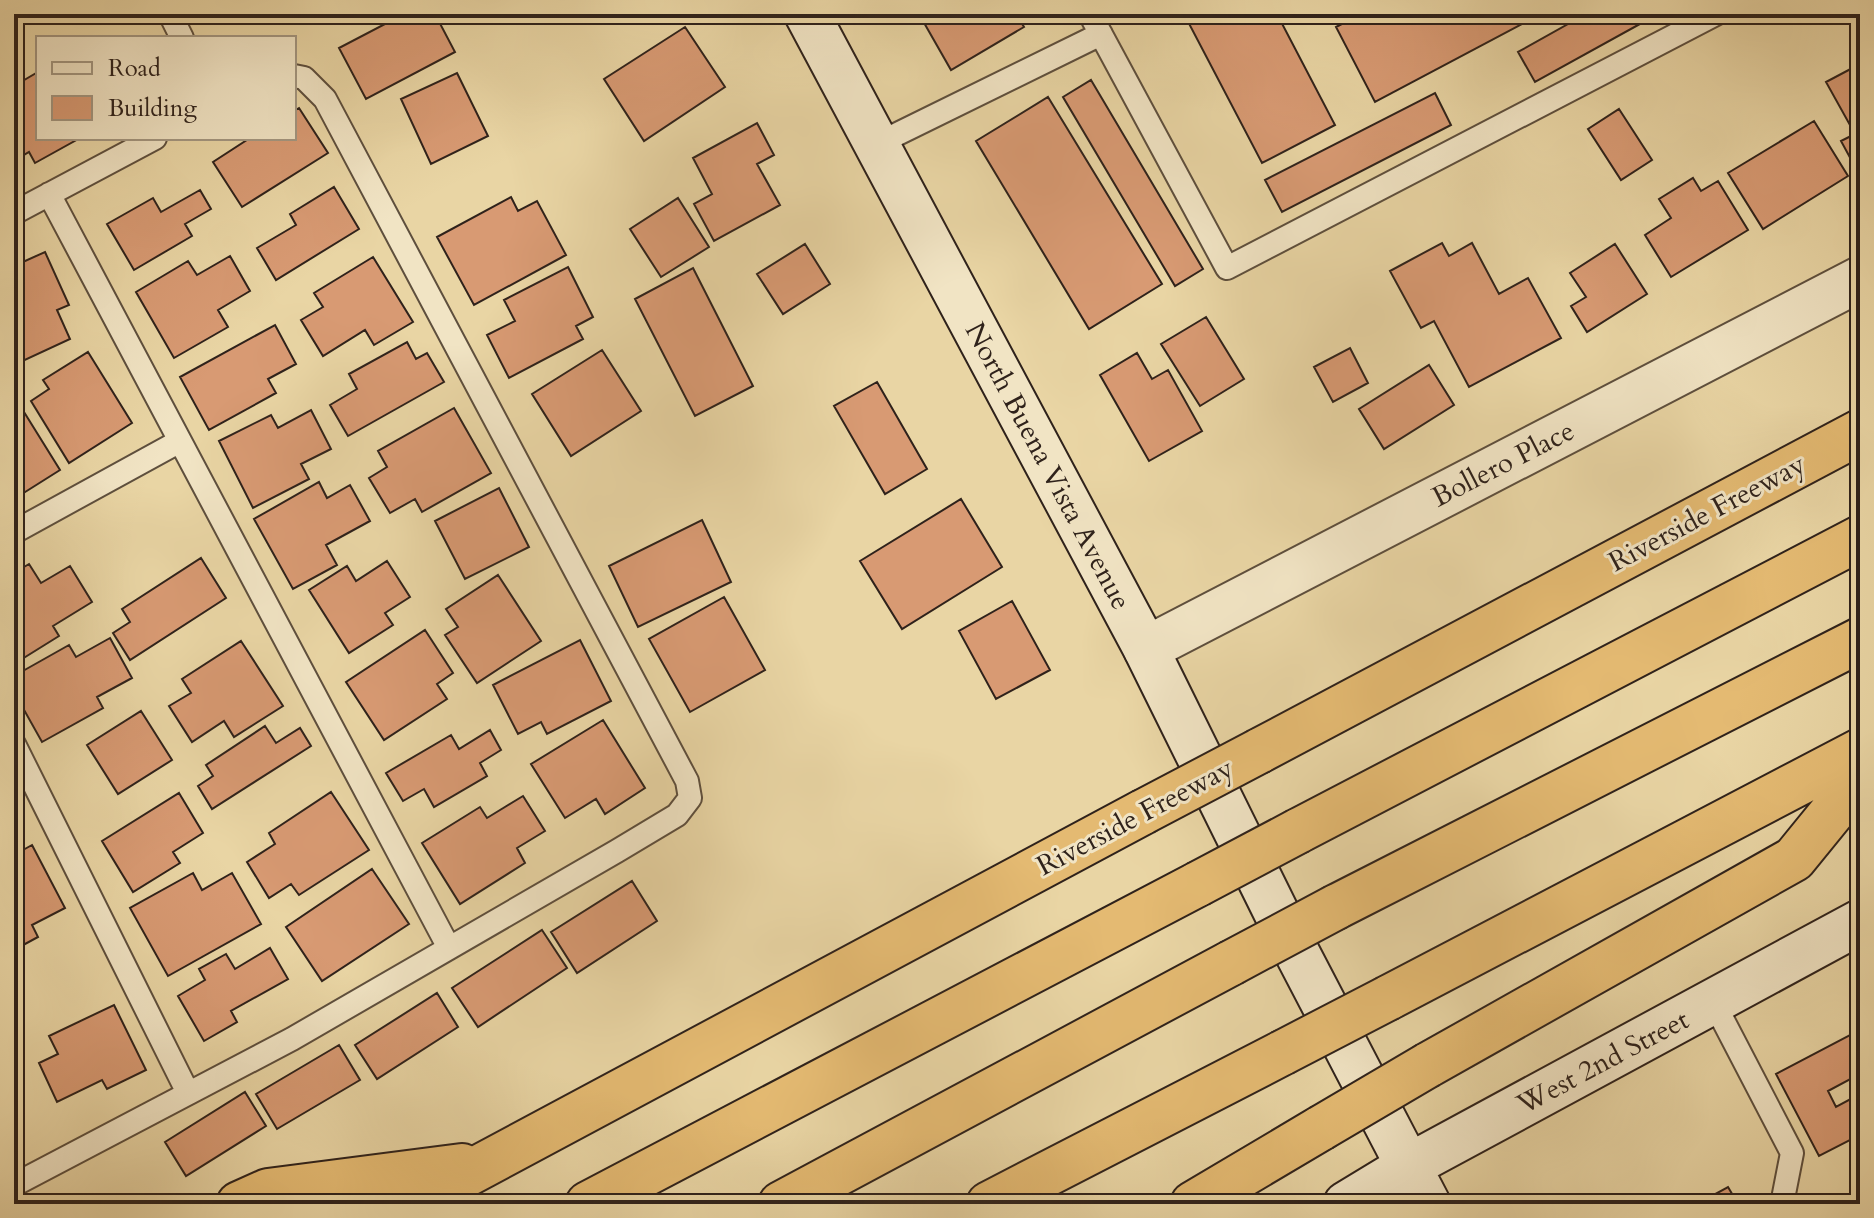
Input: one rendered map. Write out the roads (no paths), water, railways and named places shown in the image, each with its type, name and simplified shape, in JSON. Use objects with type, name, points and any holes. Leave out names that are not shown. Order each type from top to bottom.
[{"type":"highway","name":"Riverside Freeway","points":[[411,1204],[1860,432]]},
{"type":"highway","points":[[588,1204],[1860,538]]},
{"type":"highway","points":[[781,1204],[1336,907],[1860,640]]},
{"type":"highway","points":[[989,1204],[1860,751]]},
{"type":"highway","points":[[1193,1204],[1428,1065],[1794,859],[1860,778]]},
{"type":"highway","points":[[239,1204],[268,1191],[492,1162]]},
{"type":"street","name":"North Buena Vista Avenue","points":[[807,14],[1146,649],[1281,922],[1428,1204]]},
{"type":"street","name":"Bollero Place","points":[[1146,649],[1860,279]]},
{"type":"street","name":"West 2nd Street","points":[[1346,1204],[1407,1167],[1860,922]]},
{"type":"lane","points":[[170,14],[181,36]]},
{"type":"lane","points":[[875,145],[1096,24],[1227,268],[1716,14]]},
{"type":"lane","points":[[14,1185],[292,1039],[677,815],[690,798],[687,781],[325,99],[304,78],[296,76]]},
{"type":"lane","points":[[14,213],[151,140]]},
{"type":"lane","points":[[49,194],[449,948]]},
{"type":"lane","points":[[14,532],[180,441]]},
{"type":"lane","points":[[14,744],[188,1093]]},
{"type":"lane","points":[[1714,1003],[1792,1153],[1782,1204]]}]
